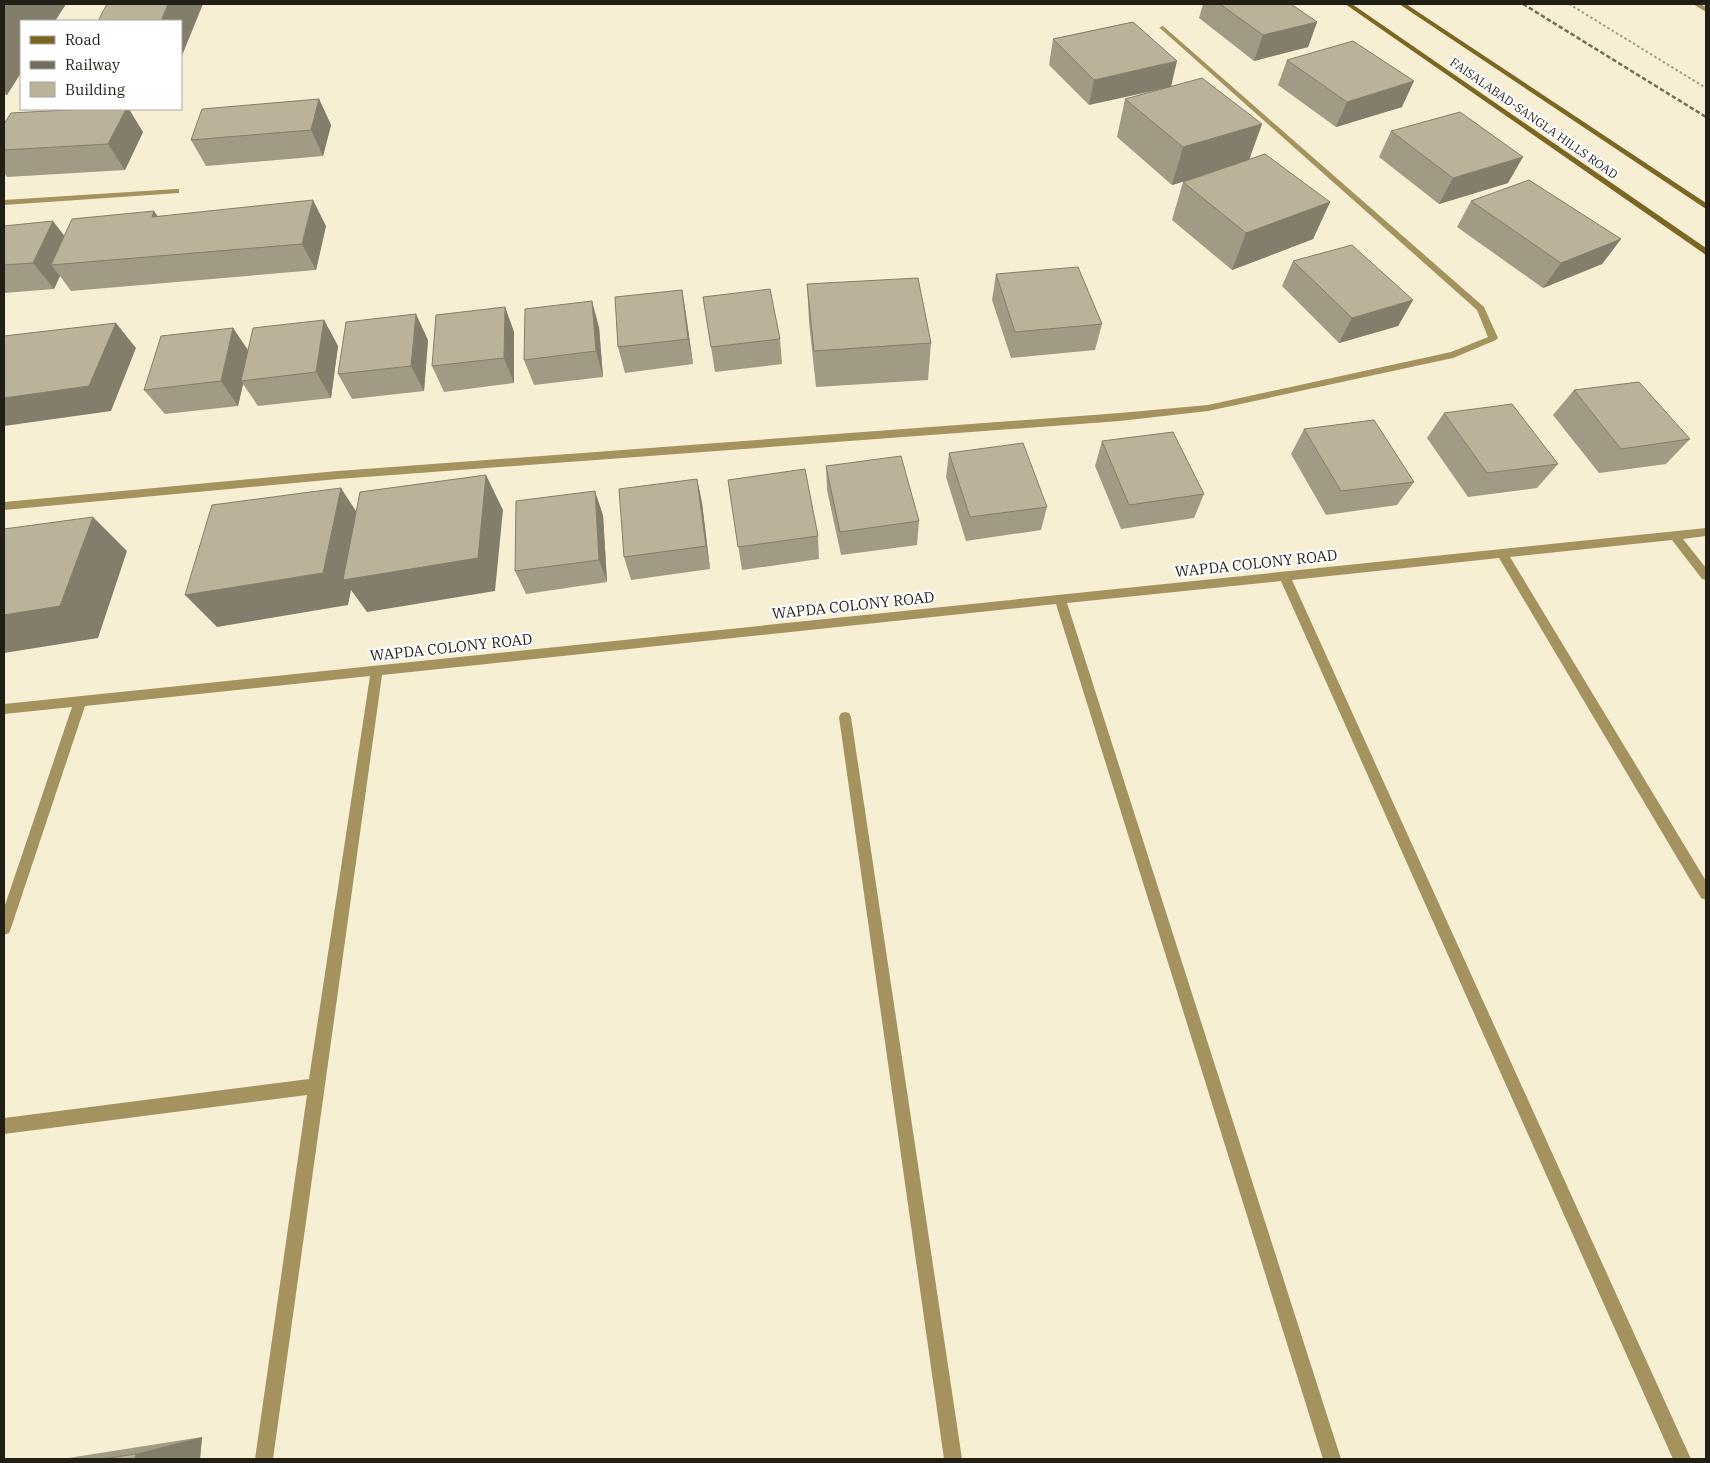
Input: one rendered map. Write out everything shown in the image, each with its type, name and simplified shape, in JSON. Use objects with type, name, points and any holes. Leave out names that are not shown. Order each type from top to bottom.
[{"type":"main road","name":"FAISALABAD-SANGLA HILLS ROAD","points":[[1348,4],[1706,252]]},
{"type":"main road","name":"FAISALABAD-SANGLA HILLS ROAD","points":[[1402,4],[1706,207]]},
{"type":"street","points":[[1696,4],[1706,10]]},
{"type":"street","points":[[4,506],[338,475],[1120,417],[1208,408],[1453,355],[1492,338],[1481,309],[1163,28]]},
{"type":"street","points":[[4,203],[176,191]]},
{"type":"street","name":"WAPDA COLONY ROAD","points":[[4,709],[1706,532]]},
{"type":"street","points":[[1674,535],[1706,576]]},
{"type":"street","points":[[1502,553],[1706,893]]},
{"type":"street","points":[[1284,575],[1682,1459]]},
{"type":"street","points":[[1060,598],[1332,1459]]},
{"type":"street","points":[[264,1459],[376,670]]},
{"type":"street","points":[[4,928],[80,702]]},
{"type":"street","points":[[846,716],[953,1459]]},
{"type":"street","points":[[4,1126],[316,1086]]},
{"type":"path","points":[[1569,4],[1706,88]]},
{"type":"building","points":[[107,4],[168,4],[161,20],[99,20]]},
{"type":"building","points":[[1220,4],[1291,4],[1317,22],[1263,35]]},
{"type":"building","points":[[1133,22],[1177,61],[1094,80],[1053,39]]},
{"type":"building","points":[[1353,41],[1414,81],[1347,102],[1287,60]]},
{"type":"building","points":[[1202,78],[1262,124],[1183,147],[1125,99]]},
{"type":"building","points":[[319,99],[311,130],[191,140],[202,109]]},
{"type":"building","points":[[66,110],[125,110],[108,144],[4,150],[4,124],[11,113]]},
{"type":"building","points":[[1460,112],[1523,157],[1453,178],[1391,131]]},
{"type":"building","points":[[1265,154],[1330,202],[1246,233],[1183,182]]},
{"type":"building","points":[[1529,180],[1621,239],[1561,263],[1471,201]]},
{"type":"building","points":[[313,200],[302,244],[51,265],[72,219],[154,211],[152,217]]},
{"type":"building","points":[[53,221],[33,263],[4,265],[4,226]]},
{"type":"building","points":[[1352,245],[1413,300],[1352,318],[1293,261]]},
{"type":"building","points":[[1078,267],[1102,324],[1015,332],[996,274]]},
{"type":"building","points":[[918,278],[931,343],[814,351],[807,284]]},
{"type":"building","points":[[770,289],[780,339],[711,347],[703,297]]},
{"type":"building","points":[[682,290],[688,339],[618,347],[615,297]]},
{"type":"building","points":[[592,301],[596,351],[524,360],[525,309]]},
{"type":"building","points":[[505,307],[504,358],[432,366],[436,315]]},
{"type":"building","points":[[416,314],[411,366],[338,374],[346,322]]},
{"type":"building","points":[[324,320],[316,372],[241,381],[253,328]]},
{"type":"building","points":[[116,323],[89,386],[4,398],[4,336]]},
{"type":"building","points":[[233,328],[221,381],[144,390],[161,336]]},
{"type":"building","points":[[1639,382],[1690,439],[1621,449],[1574,390]]},
{"type":"building","points":[[1512,404],[1558,464],[1487,473],[1444,413]]},
{"type":"building","points":[[1374,420],[1414,482],[1341,491],[1304,429]]},
{"type":"building","points":[[1173,432],[1204,494],[1129,505],[1102,441]]},
{"type":"building","points":[[1023,443],[1047,507],[970,517],[949,453]]},
{"type":"building","points":[[901,456],[919,521],[840,532],[826,466]]},
{"type":"building","points":[[805,469],[818,536],[738,547],[728,480]]},
{"type":"building","points":[[486,475],[478,558],[343,580],[360,492]]},
{"type":"building","points":[[697,479],[706,546],[624,557],[619,489]]},
{"type":"building","points":[[341,488],[323,573],[185,595],[212,505]]},
{"type":"building","points":[[595,491],[599,560],[515,571],[516,501]]},
{"type":"building","points":[[93,517],[60,606],[4,615],[4,529]]},
{"type":"building","points":[[136,1454],[135,1459],[102,1459]]},
{"type":"railway","points":[[1523,4],[1706,117]]}]
